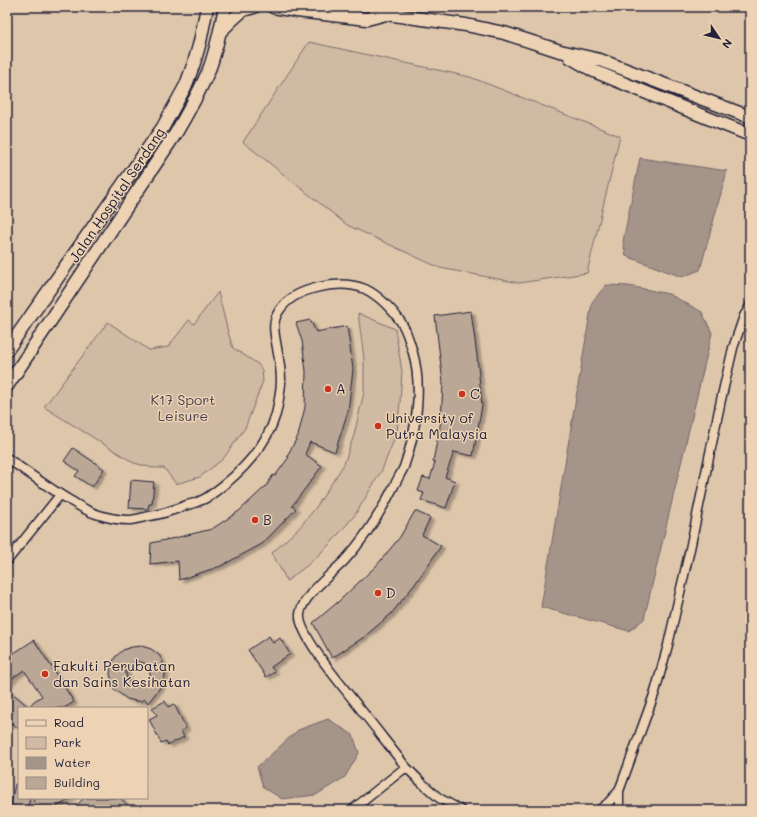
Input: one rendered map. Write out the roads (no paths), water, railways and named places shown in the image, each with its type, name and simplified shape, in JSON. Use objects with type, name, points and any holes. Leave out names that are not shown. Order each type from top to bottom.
[{"type":"main road","name":"Jalan Hospital Serdang","points":[[7,350],[163,126],[186,85],[200,42],[207,7]]},
{"type":"main road","name":"Jalan Hospital Serdang","points":[[7,386],[176,133],[199,91],[209,68],[220,33],[225,7]]},
{"type":"main road","points":[[220,33],[243,10],[254,7]]},
{"type":"main road","points":[[273,7],[366,19],[386,14],[466,25],[504,34],[560,51],[600,60],[750,117]]},
{"type":"main road","points":[[374,7],[386,14]]},
{"type":"main road","points":[[560,51],[594,71],[750,135]]},
{"type":"street","points":[[7,458],[60,495],[93,513],[112,518],[127,520],[163,514],[204,500],[231,480],[245,466],[259,449],[269,431],[276,413],[281,380],[277,346],[274,336],[274,324],[279,311],[298,295],[312,288],[348,284],[364,289],[377,296],[392,310],[402,323],[410,342],[416,362],[417,415],[403,469],[386,502],[367,532],[346,559],[315,589],[304,602],[299,615],[303,628],[310,642],[323,661],[406,767],[439,798],[462,810]]},
{"type":"street","points":[[619,810],[619,791],[655,692],[668,645],[733,348],[744,316],[750,306]]},
{"type":"street","points":[[7,561],[60,495]]},
{"type":"street","points":[[352,810],[406,767]]},
{"type":"street","points":[[599,810],[619,791]]},
{"type":"water","points":[[640,158],[727,171],[700,270],[682,277],[626,256],[623,241]]},
{"type":"water","points":[[606,285],[629,286],[669,294],[702,312],[712,333],[644,619],[629,631],[541,607],[592,302]]},
{"type":"water","points":[[328,719],[353,735],[359,753],[345,777],[316,795],[282,799],[263,787],[257,767],[298,730]]},
{"type":"place","name":"A","points":[[328,389]]},
{"type":"place","name":"C","points":[[462,394]]},
{"type":"place","name":"University of Putra Malaysia","points":[[378,426]]},
{"type":"place","name":"B","points":[[255,520]]},
{"type":"place","name":"D","points":[[378,593]]},
{"type":"place","name":"Fakulti Perubatan dan Sains Kesihatan","points":[[45,674]]},
{"type":"park label","name":"K17 Sport Leisure","points":[[183,408]]}]
